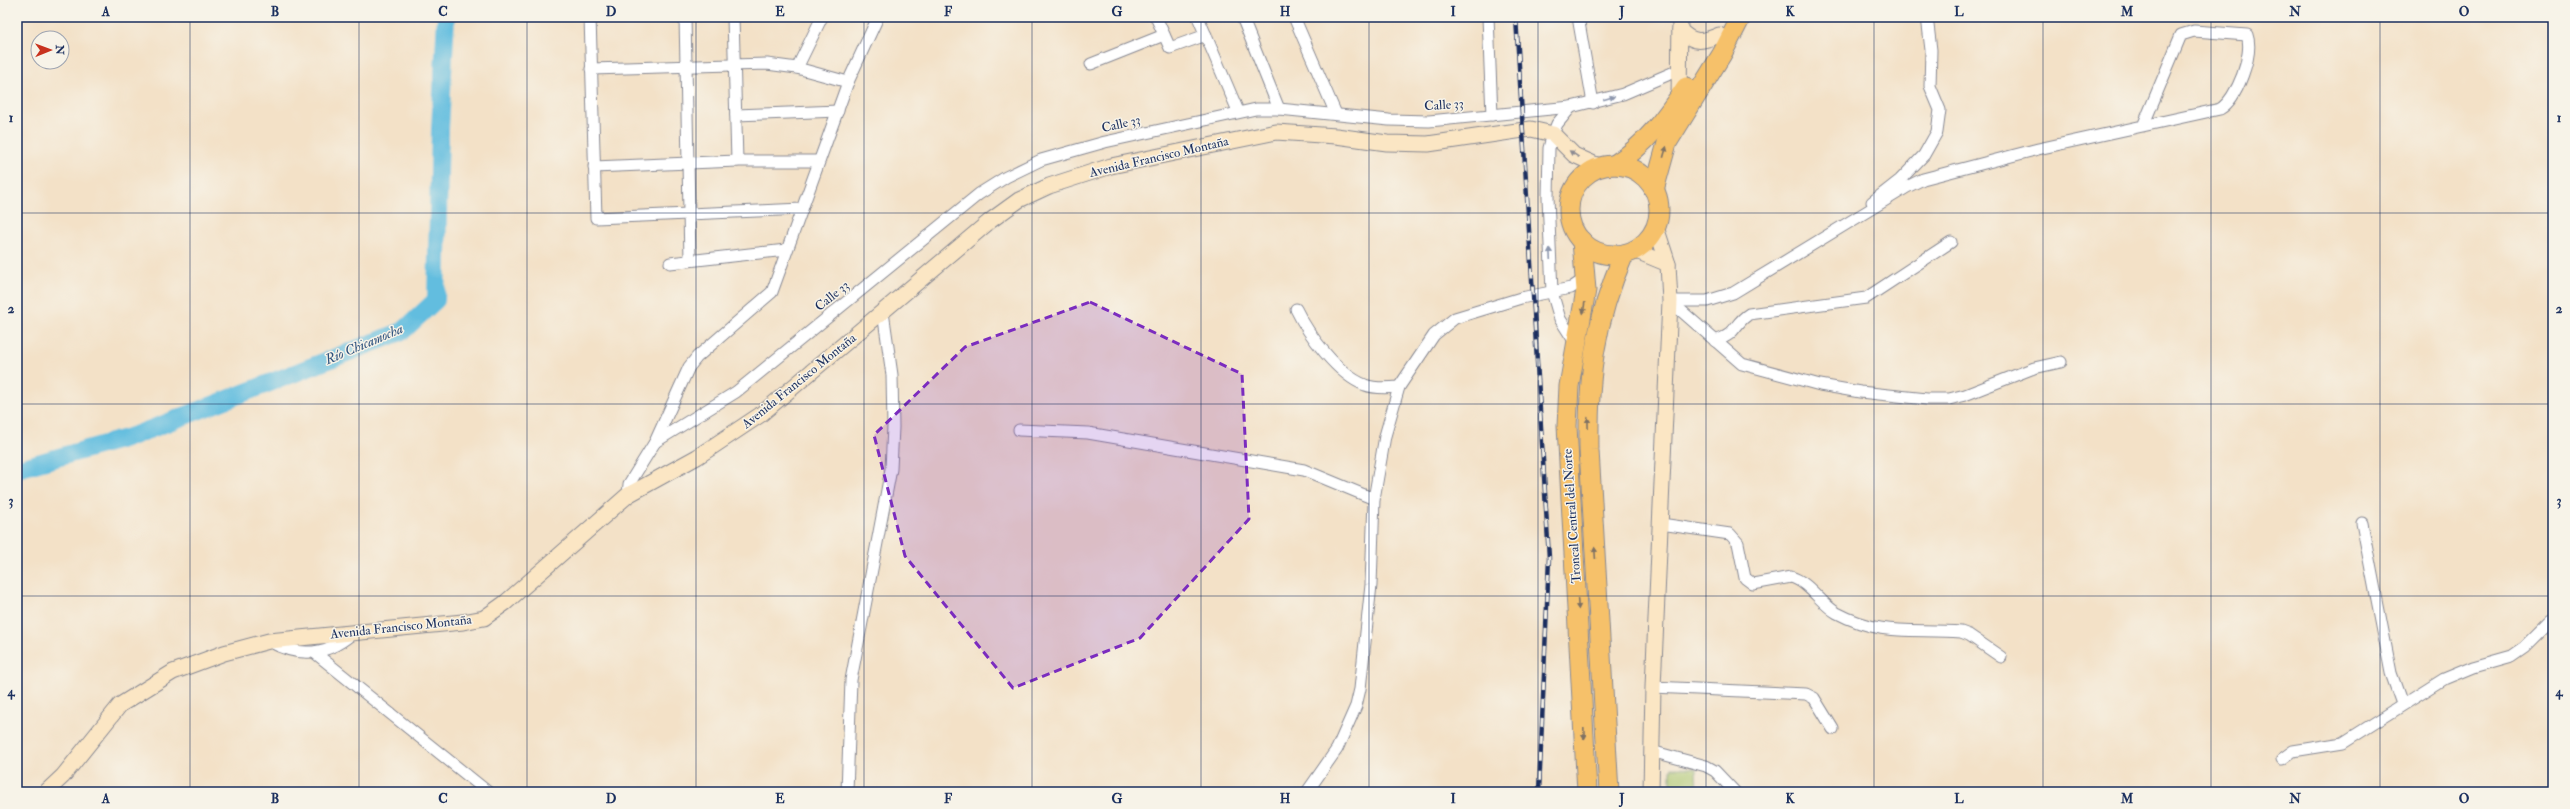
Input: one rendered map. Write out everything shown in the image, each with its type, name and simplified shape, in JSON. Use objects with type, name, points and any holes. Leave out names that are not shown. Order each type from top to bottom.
[{"type":"highway","points":[[1607,166],[1628,167],[1641,174],[1654,190],[1659,208],[1656,227],[1647,241],[1629,252],[1602,253],[1582,241],[1572,226],[1570,212],[1571,199],[1574,190],[1585,176],[1607,166],[1644,143],[1679,97],[1719,35],[1728,17]]},
{"type":"highway","points":[[1654,190],[1667,143],[1722,54],[1741,17]]},
{"type":"highway","name":"Troncal Central del Norte","points":[[1582,241],[1586,278],[1584,308],[1576,344],[1568,403],[1567,449],[1582,669],[1587,792]]},
{"type":"highway","name":"Troncal Central del Norte","points":[[1609,792],[1589,450],[1588,397],[1591,364],[1599,322],[1629,252]]},
{"type":"main road","points":[[1680,24],[1694,41],[1703,42],[1719,35]]},
{"type":"main road","points":[[1679,97],[1680,24]]},
{"type":"main road","name":"Avenida Francisco Montaña","points":[[46,792],[63,776],[120,705],[137,693],[173,672],[224,653],[269,641],[484,618],[505,603],[628,495],[698,458],[760,415],[990,220],[1018,200],[1049,186],[1111,166],[1276,132],[1336,136],[1387,143],[1428,144],[1523,129],[1552,134]]},
{"type":"main road","points":[[1552,134],[1574,155],[1607,166]]},
{"type":"main road","points":[[1651,792],[1653,687],[1670,301],[1668,264],[1656,227]]},
{"type":"main road","points":[[1629,252],[1668,264]]},
{"type":"street","points":[[590,17],[596,218],[802,209]]},
{"type":"street","points":[[685,17],[690,260]]},
{"type":"street","points":[[733,17],[737,161]]},
{"type":"street","points":[[797,68],[822,17]]},
{"type":"street","points":[[628,495],[629,484],[655,442],[689,367],[697,357],[772,292],[848,82],[878,17]]},
{"type":"street","points":[[1156,17],[1170,48],[1206,35]]},
{"type":"street","points":[[1198,17],[1238,111]]},
{"type":"street","points":[[1242,17],[1279,109]]},
{"type":"street","points":[[1294,17],[1336,114]]},
{"type":"street","points":[[1488,17],[1492,115]]},
{"type":"street","points":[[1578,17],[1593,102]]},
{"type":"street","points":[[1855,220],[1924,155],[1937,132],[1940,110],[1930,86],[1931,50],[1927,17]]},
{"type":"street","points":[[1670,301],[1707,301],[1733,293],[1907,187],[1924,179],[2038,150],[2212,112],[2226,105],[2241,78],[2247,55],[2246,35],[2194,31],[2181,35],[2143,126]]},
{"type":"street","points":[[1091,64],[1164,35]]},
{"type":"street","points":[[592,69],[734,63],[767,64],[797,68],[848,82]]},
{"type":"street","name":"Calle 33","points":[[655,442],[736,392],[979,194],[1006,177],[1041,160],[1084,148],[1238,111],[1279,109],[1429,121],[1571,107],[1593,102],[1652,83],[1679,70]]},
{"type":"street","points":[[1571,107],[1557,124],[1552,134],[1549,148],[1548,189],[1552,292],[1560,319],[1576,344]]},
{"type":"street","points":[[736,115],[838,111]]},
{"type":"street","points":[[594,167],[737,161],[819,161]]},
{"type":"street","points":[[1715,341],[1729,336],[1740,321],[1749,314],[1866,298],[1950,242]]},
{"type":"street","points":[[670,262],[786,250]]},
{"type":"street","points":[[1307,792],[1337,749],[1356,706],[1359,695],[1371,585],[1374,499],[1385,436],[1398,387],[1434,335],[1456,318],[1526,297],[1571,288],[1586,278]]},
{"type":"street","points":[[1670,301],[1742,364],[1820,385],[1927,399],[1949,399],[1965,395],[2034,368],[2061,362]]},
{"type":"street","points":[[1296,308],[1302,322],[1317,343],[1347,374],[1366,386],[1398,387]]},
{"type":"street","points":[[848,792],[851,680],[891,469],[893,427],[892,375],[883,312]]},
{"type":"street","points":[[1019,430],[1088,432],[1304,470],[1374,499]]},
{"type":"street","points":[[2362,523],[2391,673],[2402,704]]},
{"type":"street","points":[[1661,524],[1730,534],[1738,543],[1745,578],[1753,584],[1781,577],[1794,578],[1829,609],[1855,621],[1876,629],[1960,632],[1969,635],[2001,657]]},
{"type":"street","points":[[2282,759],[2293,751],[2343,743],[2402,704],[2458,673],[2512,656],[2525,647],[2553,619]]},
{"type":"street","points":[[269,641],[294,652],[315,653],[329,650],[353,633]]},
{"type":"street","points":[[315,653],[488,792]]},
{"type":"street","points":[[1653,687],[1806,694],[1814,698],[1833,729]]},
{"type":"street","points":[[1652,751],[1706,766],[1715,771],[1735,792]]},
{"type":"highlighted area","points":[[1090,302],[1242,374],[1249,519],[1140,638],[1013,688],[905,556],[874,435],[965,347]]},
{"type":"green space","points":[[1671,768],[1696,768],[1697,792],[1671,792]]},
{"type":"waterway","name":"Río Chicamocha","points":[[17,469],[133,436],[403,331],[436,300],[440,129],[446,17]]},
{"type":"railway","points":[[1516,17],[1549,558],[1539,792]]}]
